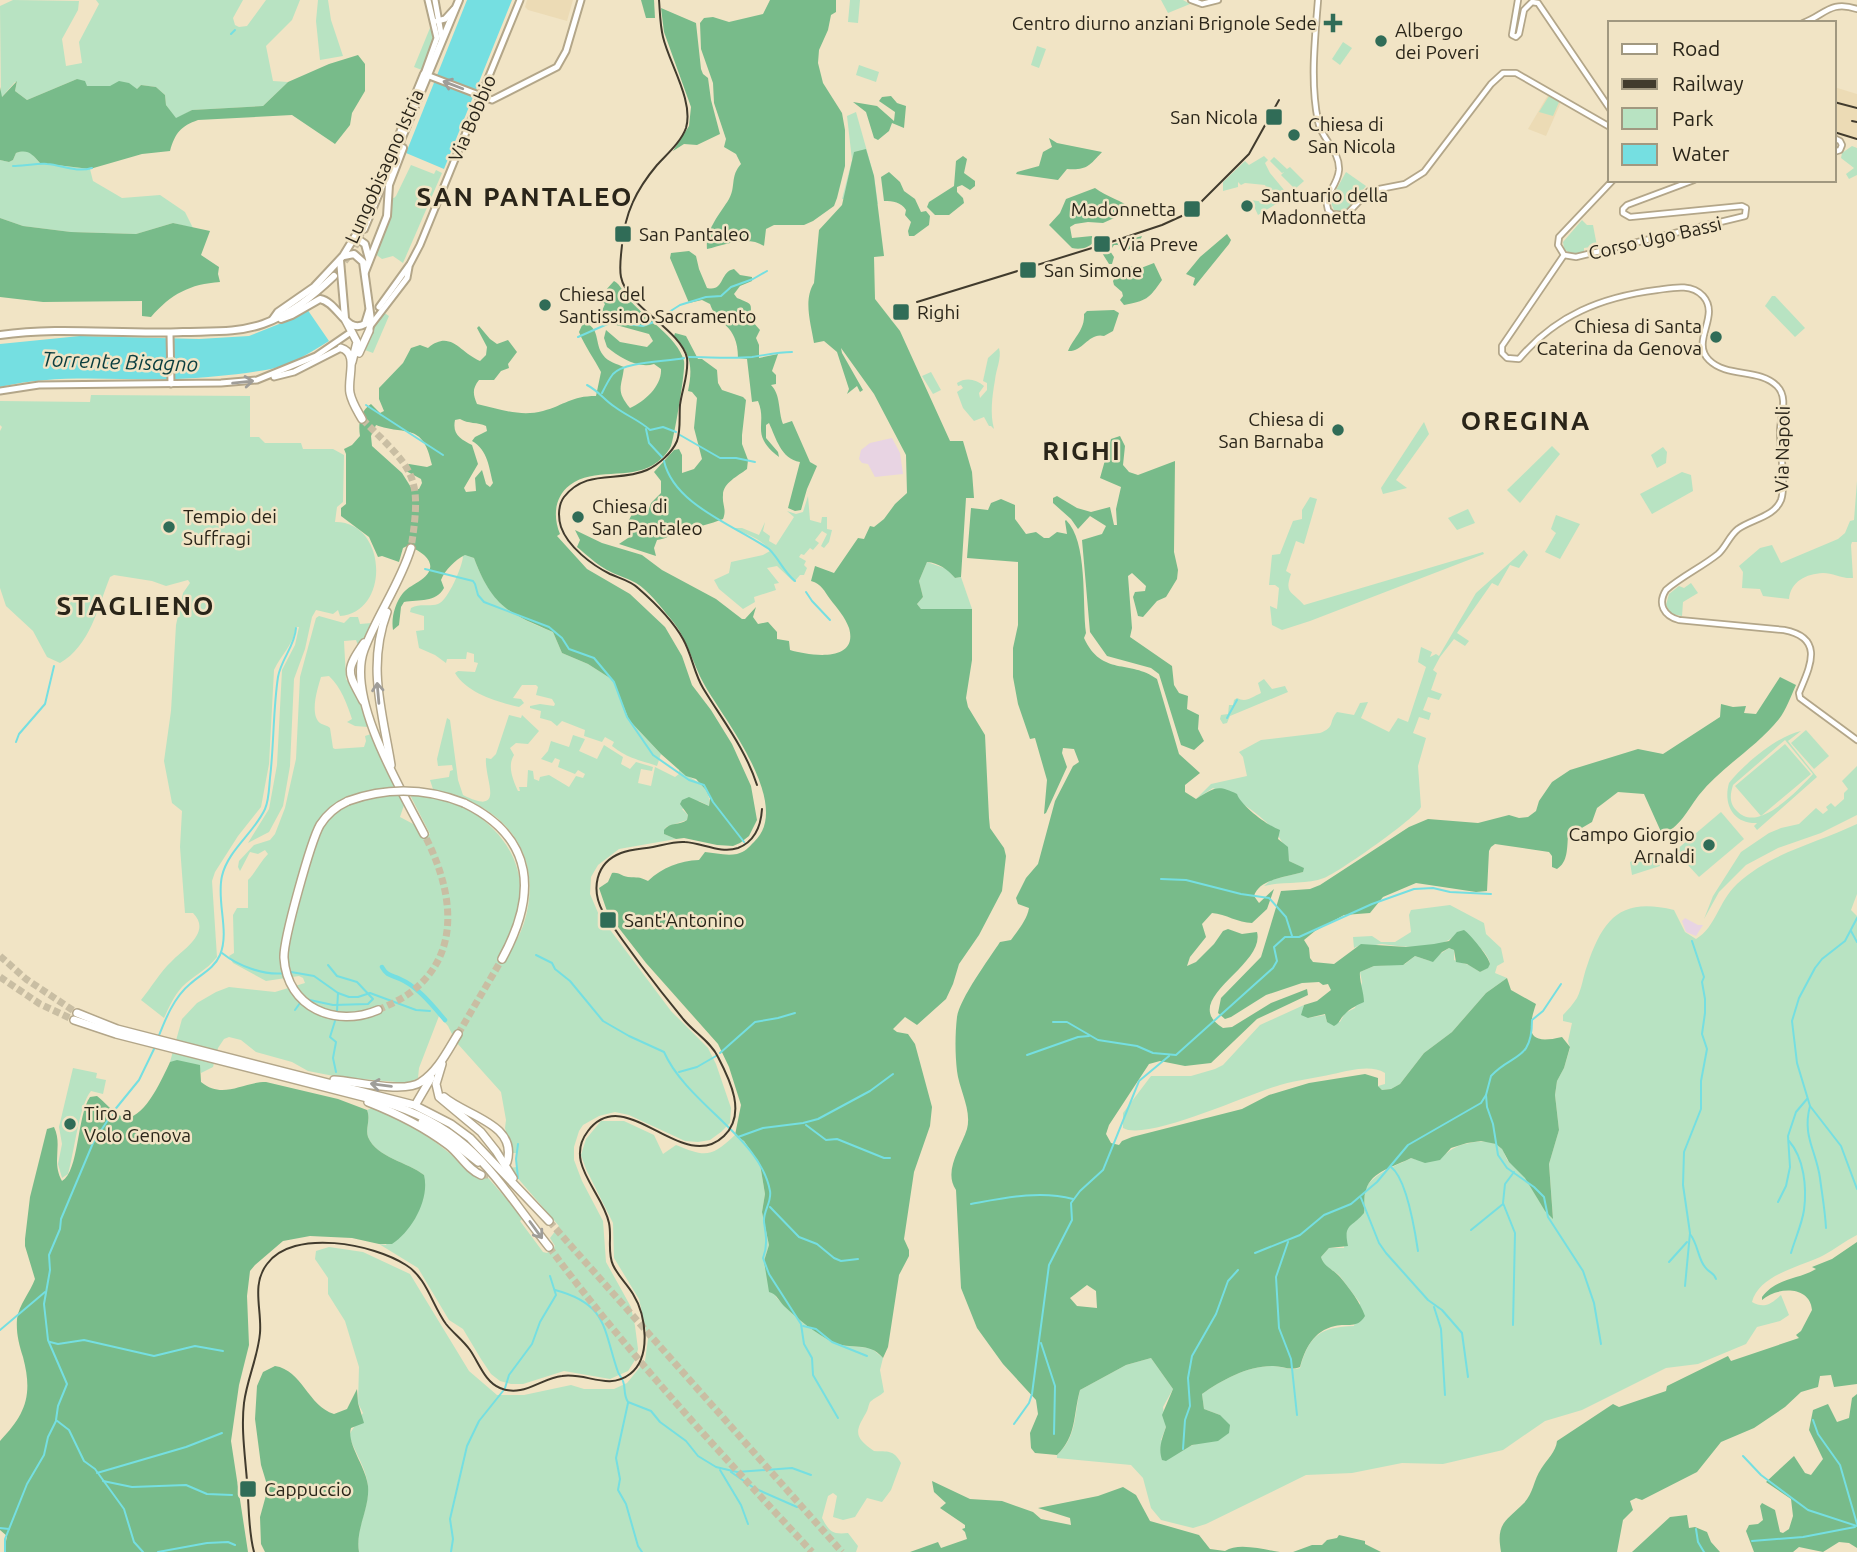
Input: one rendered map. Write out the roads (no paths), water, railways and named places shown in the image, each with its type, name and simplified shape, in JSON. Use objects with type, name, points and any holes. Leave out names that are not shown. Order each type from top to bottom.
[{"type":"highway","points":[[345,321],[357,342],[350,373]]},
{"type":"highway","points":[[350,373],[369,331]]},
{"type":"highway","points":[[341,348],[350,353],[349,391],[354,407],[362,419]]},
{"type":"highway","points":[[393,772],[388,739],[380,715],[376,655],[381,628],[411,548]]},
{"type":"highway","points":[[366,707],[362,660],[374,628],[398,582]]},
{"type":"highway","points":[[374,628],[356,653],[349,670],[351,680],[366,707],[376,739],[424,834]]},
{"type":"highway","points":[[378,1010],[363,1016],[340,1017],[318,1012],[304,1002],[288,977],[284,949],[316,833],[332,811],[348,801],[382,792],[410,791],[437,795],[464,803],[485,815],[501,830],[515,851],[523,871],[525,893],[521,916],[502,959]]},
{"type":"highway","points":[[76,1017],[96,1025],[402,1108],[447,1130],[481,1158],[549,1247]]},
{"type":"highway","points":[[417,1102],[458,1034]]},
{"type":"highway","points":[[232,1060],[315,1078],[414,1105],[434,1114],[470,1138],[549,1221]]},
{"type":"highway","points":[[315,1078],[410,1087],[438,1069]]},
{"type":"highway","points":[[438,1069],[439,1088],[445,1098],[502,1133],[509,1146],[507,1163]]},
{"type":"highway","points":[[438,1069],[436,1087],[440,1099],[488,1140],[518,1188]]},
{"type":"highway","points":[[341,1091],[393,1112],[446,1143],[481,1175]]},
{"type":"highway","points":[[422,1122],[475,1158],[523,1212]]},
{"type":"main road","points":[[428,0],[437,22]]},
{"type":"main road","points":[[435,0],[441,46]]},
{"type":"main road","name":"Via Bobbio","points":[[379,307],[410,264],[425,232],[477,95],[520,0]]},
{"type":"main road","points":[[428,76],[492,100],[557,67],[566,51],[581,0]]},
{"type":"main road","points":[[437,22],[445,19],[458,3]]},
{"type":"main road","name":"Lungobisagno Istria","points":[[272,320],[278,312],[314,288],[342,258],[355,237],[432,68],[458,3]]},
{"type":"main road","name":"Lungobisagno Istria","points":[[364,229],[428,76],[436,43],[437,22]]},
{"type":"main road","points":[[365,272],[388,215],[389,186],[401,155],[401,143]]},
{"type":"main road","points":[[355,237],[365,244],[369,261]]},
{"type":"main road","points":[[345,321],[342,258],[351,254],[359,256],[363,262],[369,331]]},
{"type":"main road","points":[[369,331],[374,319],[407,278],[410,264]]},
{"type":"main road","name":"Lungobisagno Istria","points":[[0,335],[41,330],[170,336],[183,332],[240,330],[272,320],[301,304],[334,275]]},
{"type":"main road","points":[[272,320],[286,318],[320,299],[332,303],[353,327],[361,327],[368,319],[369,311]]},
{"type":"main road","points":[[142,333],[183,332]]},
{"type":"main road","points":[[267,377],[316,356],[348,334]]},
{"type":"main road","points":[[170,336],[170,382]]},
{"type":"main road","points":[[0,391],[39,385],[234,383],[294,372],[341,348]]},
{"type":"street","points":[[1191,0],[1202,4],[1218,0]]},
{"type":"street","points":[[1318,0],[1315,62],[1317,117],[1320,129],[1336,154],[1339,166],[1337,179],[1325,200],[1332,214],[1346,215],[1369,191],[1405,184],[1424,172],[1491,84],[1503,73],[1516,73],[1608,126]]},
{"type":"street","points":[[1518,0],[1512,35],[1518,34],[1526,7],[1532,2],[1538,3],[1580,60],[1608,106]]},
{"type":"street","points":[[1808,21],[1834,5],[1844,4],[1857,9]]},
{"type":"street","points":[[1836,139],[1842,145],[1836,152]]},
{"type":"street","name":"Corso Ugo Bassi","points":[[1611,182],[1559,237],[1558,246],[1564,255],[1576,257],[1745,216],[1747,209],[1739,205],[1625,216],[1622,211],[1625,205],[1688,182]]},
{"type":"street","name":"Via Napoli","points":[[1564,255],[1502,347],[1502,353],[1507,358],[1519,359],[1554,326],[1575,313],[1611,298],[1681,287],[1703,296],[1709,313],[1702,344],[1706,358],[1722,369],[1770,381],[1782,393],[1780,426],[1783,493],[1779,504],[1773,511],[1741,527],[1718,554],[1666,590],[1662,607],[1668,616],[1679,620],[1784,630],[1800,636],[1808,645],[1812,657],[1798,696],[1857,740]]},
{"type":"water","points":[[467,0],[512,0],[444,169],[406,153]]},
{"type":"water","name":"Torrente Bisagno","points":[[307,309],[329,341],[301,358],[278,367],[200,378],[66,379],[0,387],[0,344],[80,336],[199,339],[249,336]]},
{"type":"waterway","points":[[231,34],[235,30]]},
{"type":"waterway","points":[[13,166],[44,164],[75,169],[92,168]]},
{"type":"waterway","points":[[658,319],[680,305],[706,297],[721,296],[731,287],[767,271]]},
{"type":"waterway","points":[[578,337],[612,322],[643,326],[654,322]]},
{"type":"waterway","points":[[689,357],[744,358],[792,352]]},
{"type":"waterway","points":[[602,393],[613,374],[619,370],[637,364],[684,358]]},
{"type":"waterway","points":[[587,385],[650,430],[663,427],[676,432]]},
{"type":"waterway","points":[[366,405],[443,455]]},
{"type":"waterway","points":[[646,429],[649,443],[662,457]]},
{"type":"waterway","points":[[680,435],[720,458],[755,462]]},
{"type":"waterway","points":[[664,461],[670,476],[692,502],[769,549],[795,581]]},
{"type":"waterway","points":[[425,569],[473,581],[484,602],[549,627],[562,638],[569,649],[594,658],[614,682],[627,717],[653,755],[689,780],[704,785],[713,802],[744,842]]},
{"type":"waterway","points":[[806,592],[830,620]]},
{"type":"waterway","points":[[158,1038],[179,995],[211,968],[220,955],[224,936],[222,876],[230,858],[260,818],[266,805],[278,677],[296,628]]},
{"type":"waterway","points":[[16,742],[19,734],[45,704],[54,666]]},
{"type":"waterway","points":[[1227,718],[1237,700]]},
{"type":"waterway","points":[[1161,879],[1186,880],[1269,898],[1286,917],[1292,936]]},
{"type":"waterway","points":[[1053,1022],[1067,1022],[1098,1040],[1137,1046],[1153,1053],[1176,1055],[1273,968],[1277,961],[1274,947],[1285,937],[1299,937],[1372,904],[1414,889],[1433,888],[1450,892],[1491,894]]},
{"type":"waterway","points":[[1857,918],[1845,941],[1815,968],[1799,998],[1792,1021],[1797,1063],[1810,1106],[1841,1146],[1857,1189]]},
{"type":"waterway","points":[[1851,931],[1857,942]]},
{"type":"waterway","points":[[1685,1286],[1690,1233],[1683,1185],[1684,1152],[1701,1109],[1701,1081],[1707,1049],[1702,1034],[1705,1013],[1702,982],[1704,977],[1692,941]]},
{"type":"waterway","points":[[222,953],[252,969],[285,973]]},
{"type":"waterway","points":[[536,955],[552,963],[603,1021],[664,1052],[689,1088],[753,1154],[764,1172],[770,1191],[764,1218],[766,1244],[763,1258],[769,1274],[801,1324],[804,1344],[812,1358],[813,1375],[838,1418]]},
{"type":"waterway","points":[[305,999],[333,1005],[368,1004],[373,999],[357,982],[337,976],[328,965]]},
{"type":"waterway","points":[[382,967],[388,974],[419,991],[445,1020]]},
{"type":"waterway","points":[[291,972],[314,976],[338,993],[349,997],[370,993],[416,1010],[430,1011]]},
{"type":"waterway","points":[[1561,984],[1543,1011],[1532,1020],[1529,1043],[1525,1050],[1491,1076],[1486,1095],[1487,1107],[1498,1155],[1507,1168],[1544,1197],[1548,1217],[1583,1271],[1594,1303],[1601,1344]]},
{"type":"waterway","points":[[337,1011],[338,993]]},
{"type":"waterway","points":[[295,1010],[300,1003]]},
{"type":"waterway","points":[[720,1053],[755,1022],[795,1013]]},
{"type":"waterway","points":[[335,1021],[330,1037],[336,1042],[333,1058],[336,1072]]},
{"type":"waterway","points":[[1027,1055],[1078,1037],[1089,1036]]},
{"type":"waterway","points":[[143,1552],[134,1542],[124,1509],[95,1469],[84,1461],[69,1430],[56,1420],[58,1406],[67,1384],[48,1340],[44,1304],[50,1270],[49,1255],[93,1143],[113,1112],[139,1080],[155,1047]]},
{"type":"waterway","points":[[679,1072],[697,1067],[716,1056]]},
{"type":"waterway","points":[[1014,1424],[1032,1394],[1049,1265],[1072,1220],[1071,1203],[1103,1170],[1139,1081],[1169,1056]]},
{"type":"waterway","points":[[738,1137],[763,1128],[818,1119],[870,1091],[893,1074]]},
{"type":"waterway","points":[[1255,1253],[1300,1235],[1324,1215],[1351,1204],[1377,1182],[1408,1145],[1481,1103],[1486,1095]]},
{"type":"waterway","points":[[1778,1202],[1786,1186],[1790,1167],[1788,1136],[1796,1112],[1807,1099]]},
{"type":"waterway","points":[[1810,1106],[1809,1135],[1820,1178],[1826,1228]]},
{"type":"waterway","points":[[806,1125],[826,1140],[837,1139],[890,1158]]},
{"type":"waterway","points":[[1789,1141],[1801,1164],[1805,1192],[1803,1215],[1791,1253]]},
{"type":"waterway","points":[[518,1144],[518,1178]]},
{"type":"waterway","points":[[1391,1167],[1397,1173],[1406,1194],[1418,1251]]},
{"type":"waterway","points":[[1513,1325],[1515,1233],[1503,1203],[1505,1184],[1514,1172]]},
{"type":"waterway","points":[[971,1204],[1035,1195],[1073,1199]]},
{"type":"waterway","points":[[1361,1198],[1379,1243],[1386,1253],[1462,1333],[1468,1377]]},
{"type":"waterway","points":[[1471,1230],[1503,1204]]},
{"type":"waterway","points":[[770,1207],[799,1237],[817,1244],[834,1258],[841,1261],[858,1259]]},
{"type":"waterway","points":[[1690,1234],[1703,1264],[1716,1279]]},
{"type":"waterway","points":[[1288,1242],[1276,1277],[1279,1328],[1291,1359],[1297,1415]]},
{"type":"waterway","points":[[1669,1262],[1687,1242]]},
{"type":"waterway","points":[[1183,1449],[1185,1420],[1190,1406],[1188,1378],[1192,1356],[1216,1314],[1228,1281],[1238,1270]]},
{"type":"waterway","points":[[505,1388],[509,1375],[532,1344],[540,1322],[556,1295],[550,1276]]},
{"type":"waterway","points":[[555,1290],[585,1303],[601,1320],[628,1402],[651,1411],[660,1422],[686,1441],[698,1456],[716,1467],[737,1472],[792,1468],[811,1475]]},
{"type":"waterway","points":[[0,1330],[45,1292]]},
{"type":"waterway","points":[[1434,1307],[1441,1329],[1445,1395]]},
{"type":"waterway","points":[[803,1326],[816,1329],[832,1342],[867,1356]]},
{"type":"waterway","points":[[50,1342],[58,1344],[84,1340],[154,1356],[195,1346],[223,1351]]},
{"type":"waterway","points":[[1041,1343],[1055,1386],[1054,1434]]},
{"type":"waterway","points":[[451,1552],[453,1539],[450,1519],[467,1446],[479,1421],[503,1391]]},
{"type":"waterway","points":[[628,1403],[616,1458],[620,1479],[618,1490],[626,1504],[642,1552]]},
{"type":"waterway","points":[[1813,1420],[1818,1434],[1840,1465],[1857,1524]]},
{"type":"waterway","points":[[5,1552],[5,1539],[27,1484],[44,1455],[48,1437],[56,1421]]},
{"type":"waterway","points":[[97,1473],[186,1447],[222,1433]]},
{"type":"waterway","points":[[1743,1456],[1761,1475],[1808,1510],[1857,1526]]},
{"type":"waterway","points":[[720,1470],[741,1505],[748,1524]]},
{"type":"waterway","points":[[731,1472],[754,1488],[797,1507]]},
{"type":"waterway","points":[[103,1481],[132,1487],[186,1485],[207,1494],[232,1495]]},
{"type":"waterway","points":[[1752,1541],[1803,1537],[1855,1527]]},
{"type":"waterway","points":[[0,1528],[9,1529]]},
{"type":"waterway","points":[[1696,1529],[1698,1542],[1704,1552]]},
{"type":"waterway","points":[[158,1552],[207,1543],[228,1542],[235,1545]]},
{"type":"tunnel","points":[[334,276],[354,250],[364,229]]},
{"type":"tunnel","points":[[362,419],[393,450],[410,475],[416,503],[411,548]]},
{"type":"tunnel","points":[[378,1010],[416,988],[431,972],[441,954],[448,914],[446,894],[424,834]]},
{"type":"tunnel","points":[[0,956],[26,979],[77,1013]]},
{"type":"tunnel","points":[[458,1034],[502,959]]},
{"type":"tunnel","points":[[0,977],[40,1004],[74,1020]]},
{"type":"tunnel","points":[[481,1175],[494,1175],[505,1166]]},
{"type":"tunnel","points":[[549,1221],[842,1552]]},
{"type":"tunnel","points":[[549,1247],[643,1365],[812,1552]]},
{"type":"railway","points":[[659,0],[663,37],[684,94],[688,117],[681,138],[637,193],[626,223],[620,269],[625,288],[675,338],[687,358],[678,437],[668,454],[647,470],[625,476],[593,479],[573,488],[562,500],[559,520],[569,542],[581,555],[635,586],[674,625],[686,645],[700,682],[740,747],[757,785]]},
{"type":"railway","points":[[917,302],[1105,244],[1184,215],[1201,202],[1249,154],[1279,100]]},
{"type":"railway","points":[[1836,103],[1857,108]]},
{"type":"railway","points":[[1852,121],[1857,122]]},
{"type":"railway","points":[[1836,133],[1857,139]]},
{"type":"railway","points":[[254,1552],[243,1412],[260,1333],[259,1280],[267,1264],[279,1253],[295,1246],[334,1243],[374,1251],[406,1265],[419,1277],[441,1317],[467,1346],[486,1377],[500,1388],[516,1391],[571,1375],[613,1381],[622,1379],[637,1367],[644,1347],[644,1324],[638,1303],[611,1260],[609,1223],[582,1166],[581,1143],[588,1131],[603,1118],[619,1116],[637,1121],[690,1145],[708,1145],[724,1136],[731,1127],[735,1107],[731,1086],[715,1052],[688,1025],[603,912],[597,895],[598,878],[606,863],[629,851],[681,842],[725,850],[738,848],[756,832],[762,809]]},
{"type":"place","name":"Centro diurno anziani Brignole Sede","points":[[1333,23]]},
{"type":"place","name":"Albergo dei Poveri","points":[[1381,41]]},
{"type":"place","name":"San Nicola","points":[[1274,117]]},
{"type":"place","name":"Chiesa di San Nicola","points":[[1294,135]]},
{"type":"place","name":"Santuario della Madonnetta","points":[[1247,206]]},
{"type":"place","name":"Madonnetta","points":[[1192,209]]},
{"type":"place","name":"San Pantaleo","points":[[623,234]]},
{"type":"place","name":"Via Preve","points":[[1102,244]]},
{"type":"place","name":"San Simone","points":[[1028,270]]},
{"type":"place","name":"Chiesa del Santissimo Sacramento","points":[[545,305]]},
{"type":"place","name":"Righi","points":[[901,312]]},
{"type":"place","name":"Chiesa di Santa Caterina da Genova","points":[[1716,337]]},
{"type":"place","name":"Chiesa di San Barnaba","points":[[1338,430]]},
{"type":"place","name":"Chiesa di San Pantaleo","points":[[578,517]]},
{"type":"place","name":"Tempio dei Suffragi","points":[[169,527]]},
{"type":"place","name":"Campo Giorgio Arnaldi","points":[[1709,845]]},
{"type":"place","name":"Sant'Antonino","points":[[608,920]]},
{"type":"place","name":"Tiro a Volo Genova","points":[[70,1124]]},
{"type":"place","name":"Cappuccio","points":[[248,1489]]},
{"type":"district","name":"SAN PANTALEO","points":[[525,196]]},
{"type":"district","name":"OREGINA","points":[[1526,420]]},
{"type":"district","name":"RIGHI","points":[[1082,450]]},
{"type":"district","name":"STAGLIENO","points":[[136,605]]}]
